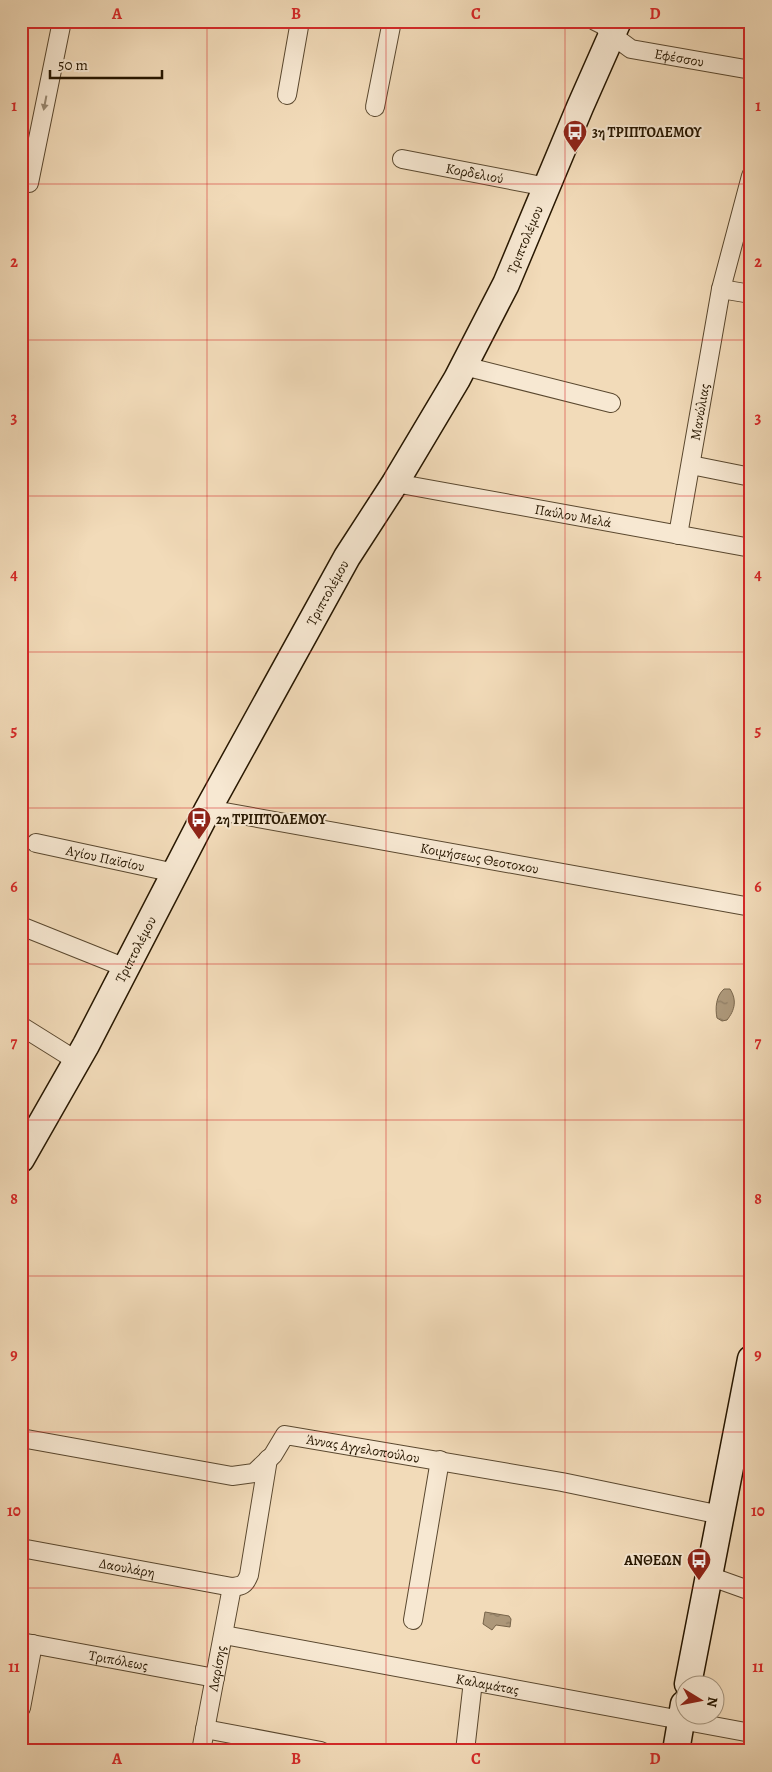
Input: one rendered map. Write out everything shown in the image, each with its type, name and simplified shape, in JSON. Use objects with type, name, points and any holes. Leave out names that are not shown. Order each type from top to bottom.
[{"type":"street","points":[[21,183],[29,184],[62,21]]},
{"type":"street","points":[[286,94],[300,21]]},
{"type":"street","points":[[375,107],[392,21]]},
{"type":"street","name":"Εφέσσου","points":[[608,26],[631,49],[751,70]]},
{"type":"street","name":"Τριπτολέμου","points":[[21,1159],[126,968],[208,809],[347,557],[395,483],[464,366],[506,284],[547,187],[608,26]]},
{"type":"street","name":"Κορδελιού","points":[[402,159],[547,187]]},
{"type":"street","name":"Μανώλιας","points":[[678,535],[722,289],[751,176]]},
{"type":"street","points":[[722,289],[751,294]]},
{"type":"street","points":[[464,366],[611,403]]},
{"type":"street","points":[[691,465],[751,476]]},
{"type":"street","name":"Παύλου Μελά","points":[[395,483],[751,548]]},
{"type":"street","name":"Κοιμήσεως Θεοτοκου","points":[[208,809],[751,907]]},
{"type":"street","name":"Αγίου Παϊσίου","points":[[36,843],[175,873]]},
{"type":"street","points":[[21,926],[126,968]]},
{"type":"street","points":[[21,1026],[76,1061]]},
{"type":"street","points":[[690,1674],[751,1359]]},
{"type":"street","name":"Άννας Αγγελοπούλου","points":[[21,1438],[232,1476],[254,1473],[268,1459],[285,1435],[562,1482],[721,1515]]},
{"type":"street","points":[[232,1587],[242,1586],[249,1575],[268,1459]]},
{"type":"street","points":[[414,1620],[440,1460]]},
{"type":"street","name":"Δαουλάρη","points":[[21,1548],[232,1587]]},
{"type":"street","points":[[709,1576],[751,1591]]},
{"type":"street","name":"Λαρίσης","points":[[201,1751],[232,1587]]},
{"type":"street","name":"Καλαμάτας","points":[[224,1635],[473,1681],[674,1711]]},
{"type":"street","points":[[21,1708],[27,1643]]},
{"type":"street","name":"Τριπόλεως","points":[[27,1643],[215,1678]]},
{"type":"street","points":[[465,1751],[473,1681]]},
{"type":"street","points":[[676,1751],[681,1724]]},
{"type":"street","name":"Καλαμάτας","points":[[722,1724],[751,1733]]},
{"type":"street","points":[[205,1729],[321,1751]]},
{"type":"water","points":[[724,989],[730,989],[734,997],[734,1005],[727,1020],[722,1021],[717,1018],[716,1006],[719,995]]},
{"type":"water","points":[[485,1612],[509,1616],[511,1619],[510,1627],[496,1625],[492,1630],[483,1624]]},
{"type":"place","name":"3η ΤΡΙΠΤΟΛΕΜΟΥ","points":[[575,153]]},
{"type":"place","name":"2η ΤΡΙΠΤΟΛΕΜΟΥ","points":[[199,840]]},
{"type":"place","name":"ΑΝΘΕΩΝ","points":[[699,1581]]}]
